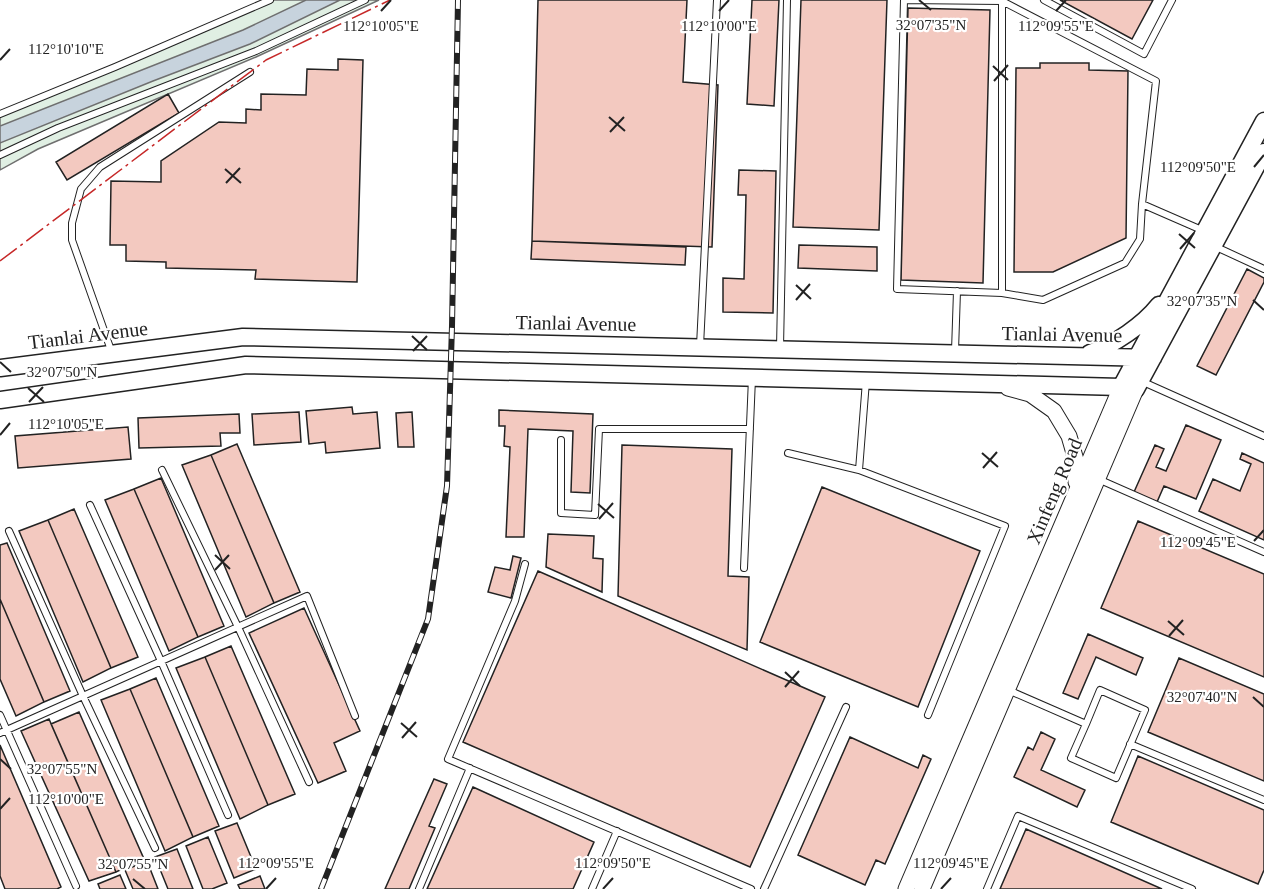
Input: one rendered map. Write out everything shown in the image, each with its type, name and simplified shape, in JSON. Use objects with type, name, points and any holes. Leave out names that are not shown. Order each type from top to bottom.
[{"type":"main road","name":"Xinfeng Road","points":[[1132,385],[1178,280],[1264,121]]},
{"type":"main road","name":"Xinfeng Road","points":[[1145,357],[1213,246],[1264,152]]},
{"type":"main road","points":[[1081,356],[1102,349],[1150,316],[1178,280]]},
{"type":"main road","name":"Tianlai Avenue","points":[[0,368],[243,337],[1145,357]]},
{"type":"main road","points":[[0,400],[246,365],[1132,385]]},
{"type":"street","points":[[987,383],[1030,394],[1054,411],[1069,436],[1078,467],[1073,499]]},
{"type":"street","name":"Xinfeng Road","points":[[922,889],[1098,479],[1132,385]]},
{"type":"street","name":"Xinfeng Road","points":[[906,889],[1073,499],[1132,385]]},
{"type":"lane","points":[[0,114],[270,0]]},
{"type":"lane","points":[[0,155],[58,129],[256,51],[365,0]]},
{"type":"lane","points":[[700,347],[717,0]]},
{"type":"lane","points":[[780,349],[787,0]]},
{"type":"lane","points":[[904,0],[1002,1],[1156,81],[1142,204],[1140,239],[1125,263],[1043,300],[1002,293],[897,289],[904,0]]},
{"type":"lane","points":[[1044,0],[1144,54],[1172,0]]},
{"type":"lane","points":[[1002,1],[1002,293]]},
{"type":"lane","points":[[112,353],[72,240],[72,223],[81,189],[100,167],[250,72]]},
{"type":"lane","points":[[1142,204],[1205,231]]},
{"type":"lane","points":[[1213,246],[1264,269]]},
{"type":"lane","points":[[955,353],[957,291]]},
{"type":"lane","points":[[744,568],[752,377]]},
{"type":"lane","points":[[859,470],[866,380]]},
{"type":"lane","points":[[1132,385],[1264,436]]},
{"type":"lane","points":[[561,440],[561,513],[595,515],[598,429],[750,429]]},
{"type":"lane","points":[[788,453],[859,470],[1005,526],[928,715]]},
{"type":"lane","points":[[162,470],[238,627],[309,782]]},
{"type":"lane","points":[[1098,479],[1264,552]]},
{"type":"lane","points":[[90,505],[228,815]]},
{"type":"lane","points":[[9,531],[154,848]]},
{"type":"lane","points":[[525,564],[515,601],[448,759],[751,889]]},
{"type":"lane","points":[[3,731],[307,596],[355,716]]},
{"type":"lane","points":[[1007,690],[1086,724]]},
{"type":"lane","points":[[1100,690],[1144,710],[1116,778],[1071,758],[1086,724],[1100,690]]},
{"type":"lane","points":[[764,889],[846,707]]},
{"type":"lane","points":[[0,715],[3,731],[76,886]]},
{"type":"lane","points":[[1130,744],[1264,800]]},
{"type":"lane","points":[[419,889],[470,768]]},
{"type":"lane","points":[[987,889],[1018,816],[1192,889]]},
{"type":"lane","points":[[592,889],[617,831]]},
{"type":"green space","points":[[272,0],[379,0],[256,57],[38,149],[0,170],[0,114]]},
{"type":"shaded area","points":[[306,0],[340,0],[250,44],[0,143],[0,126],[243,30]]},
{"type":"building","points":[[538,0],[687,0],[683,82],[718,85],[712,247],[532,241]]},
{"type":"building","points":[[752,0],[779,0],[774,106],[747,104]]},
{"type":"building","points":[[801,0],[887,0],[879,230],[793,227]]},
{"type":"building","points":[[1060,0],[1153,0],[1132,39]]},
{"type":"building","points":[[908,8],[990,10],[983,283],[901,280]]},
{"type":"building","points":[[338,59],[363,60],[357,282],[255,279],[256,270],[166,268],[166,262],[126,261],[126,245],[110,245],[111,181],[161,182],[161,161],[219,122],[246,123],[246,109],[261,110],[261,94],[306,95],[307,69],[338,70]]},
{"type":"building","points":[[1040,63],[1089,63],[1089,70],[1128,71],[1126,238],[1053,272],[1014,272],[1016,68],[1040,68]]},
{"type":"building","points":[[168,94],[179,113],[67,180],[56,162]]},
{"type":"building","points":[[739,170],[776,171],[773,313],[723,312],[723,278],[744,279],[746,195],[738,195]]},
{"type":"building","points":[[532,241],[686,247],[685,265],[531,259]]},
{"type":"building","points":[[799,245],[877,247],[877,271],[798,268]]},
{"type":"building","points":[[1247,269],[1264,278],[1264,282],[1216,375],[1197,366]]},
{"type":"building","points":[[352,407],[353,414],[377,412],[380,448],[326,453],[325,442],[309,444],[306,411]]},
{"type":"building","points":[[499,410],[593,414],[590,493],[571,492],[573,431],[528,429],[524,537],[506,537],[510,447],[504,446],[505,426],[499,426]]},
{"type":"building","points":[[299,412],[301,442],[254,445],[252,414]]},
{"type":"building","points":[[412,412],[414,447],[398,447],[396,413]]},
{"type":"building","points":[[239,414],[240,433],[220,433],[221,446],[139,448],[138,418]]},
{"type":"building","points":[[1186,425],[1221,440],[1196,499],[1164,486],[1157,502],[1134,492],[1155,445],[1164,449],[1156,467],[1166,471]]},
{"type":"building","points":[[128,427],[131,459],[18,468],[15,436]]},
{"type":"building","points":[[237,444],[300,592],[274,603],[211,455]]},
{"type":"building","points":[[622,445],[732,449],[728,576],[749,577],[747,650],[618,596]]},
{"type":"building","points":[[1242,453],[1264,463],[1264,540],[1199,511],[1213,479],[1240,491],[1251,464],[1240,459]]},
{"type":"building","points":[[211,455],[274,603],[246,617],[182,465]]},
{"type":"building","points":[[161,478],[224,626],[198,637],[134,489]]},
{"type":"building","points":[[822,487],[980,551],[918,707],[760,642]]},
{"type":"building","points":[[134,489],[198,637],[169,651],[105,500]]},
{"type":"building","points":[[74,509],[138,657],[111,668],[48,520]]},
{"type":"building","points":[[48,520],[111,668],[83,682],[19,531]]},
{"type":"building","points":[[1138,521],[1264,574],[1264,677],[1101,608]]},
{"type":"building","points":[[548,534],[594,536],[593,558],[603,559],[602,592],[546,567]]},
{"type":"building","points":[[7,543],[70,691],[44,702],[0,599],[0,545]]},
{"type":"building","points":[[513,556],[521,558],[511,598],[488,592],[495,567],[510,570]]},
{"type":"building","points":[[538,571],[825,697],[750,867],[463,742]]},
{"type":"building","points":[[0,599],[44,702],[16,716],[0,679]]},
{"type":"building","points":[[304,608],[360,731],[334,743],[346,771],[318,783],[249,633]]},
{"type":"building","points":[[1088,634],[1143,658],[1136,675],[1096,657],[1078,699],[1063,693]]},
{"type":"building","points":[[231,646],[295,794],[268,805],[205,657]]},
{"type":"building","points":[[205,657],[268,805],[240,819],[176,668]]},
{"type":"building","points":[[1179,658],[1264,694],[1264,781],[1148,732]]},
{"type":"building","points":[[156,678],[219,826],[193,837],[130,689]]},
{"type":"building","points":[[130,689],[193,837],[165,851],[101,700]]},
{"type":"building","points":[[79,712],[144,859],[116,872],[51,724]]},
{"type":"building","points":[[49,719],[116,872],[89,881],[21,731]]},
{"type":"building","points":[[1041,732],[1055,739],[1041,770],[1085,790],[1077,807],[1014,777],[1028,747],[1033,750]]},
{"type":"building","points":[[850,737],[918,768],[923,755],[931,759],[885,864],[876,860],[865,885],[798,855]]},
{"type":"building","points":[[0,745],[61,887],[57,889],[5,889],[0,876]]},
{"type":"building","points":[[1138,756],[1264,810],[1264,870],[1258,884],[1111,822]]},
{"type":"building","points":[[434,779],[447,784],[429,826],[435,828],[409,889],[385,889]]},
{"type":"building","points":[[473,787],[594,842],[573,889],[427,889]]},
{"type":"building","points":[[237,823],[256,869],[234,878],[215,831]]},
{"type":"building","points":[[1026,829],[1162,889],[1000,889]]},
{"type":"building","points":[[208,837],[227,883],[212,889],[203,889],[186,846]]},
{"type":"building","points":[[177,849],[193,889],[168,889],[155,857]]},
{"type":"building","points":[[147,861],[158,889],[133,889],[125,870]]},
{"type":"building","points":[[120,875],[126,889],[100,889],[98,884]]},
{"type":"building","points":[[260,876],[265,889],[240,889],[238,885]]},
{"type":"railway","points":[[321,889],[428,619],[447,486],[458,0]]},
{"type":"power","points":[[0,261],[266,60],[390,0]]}]
